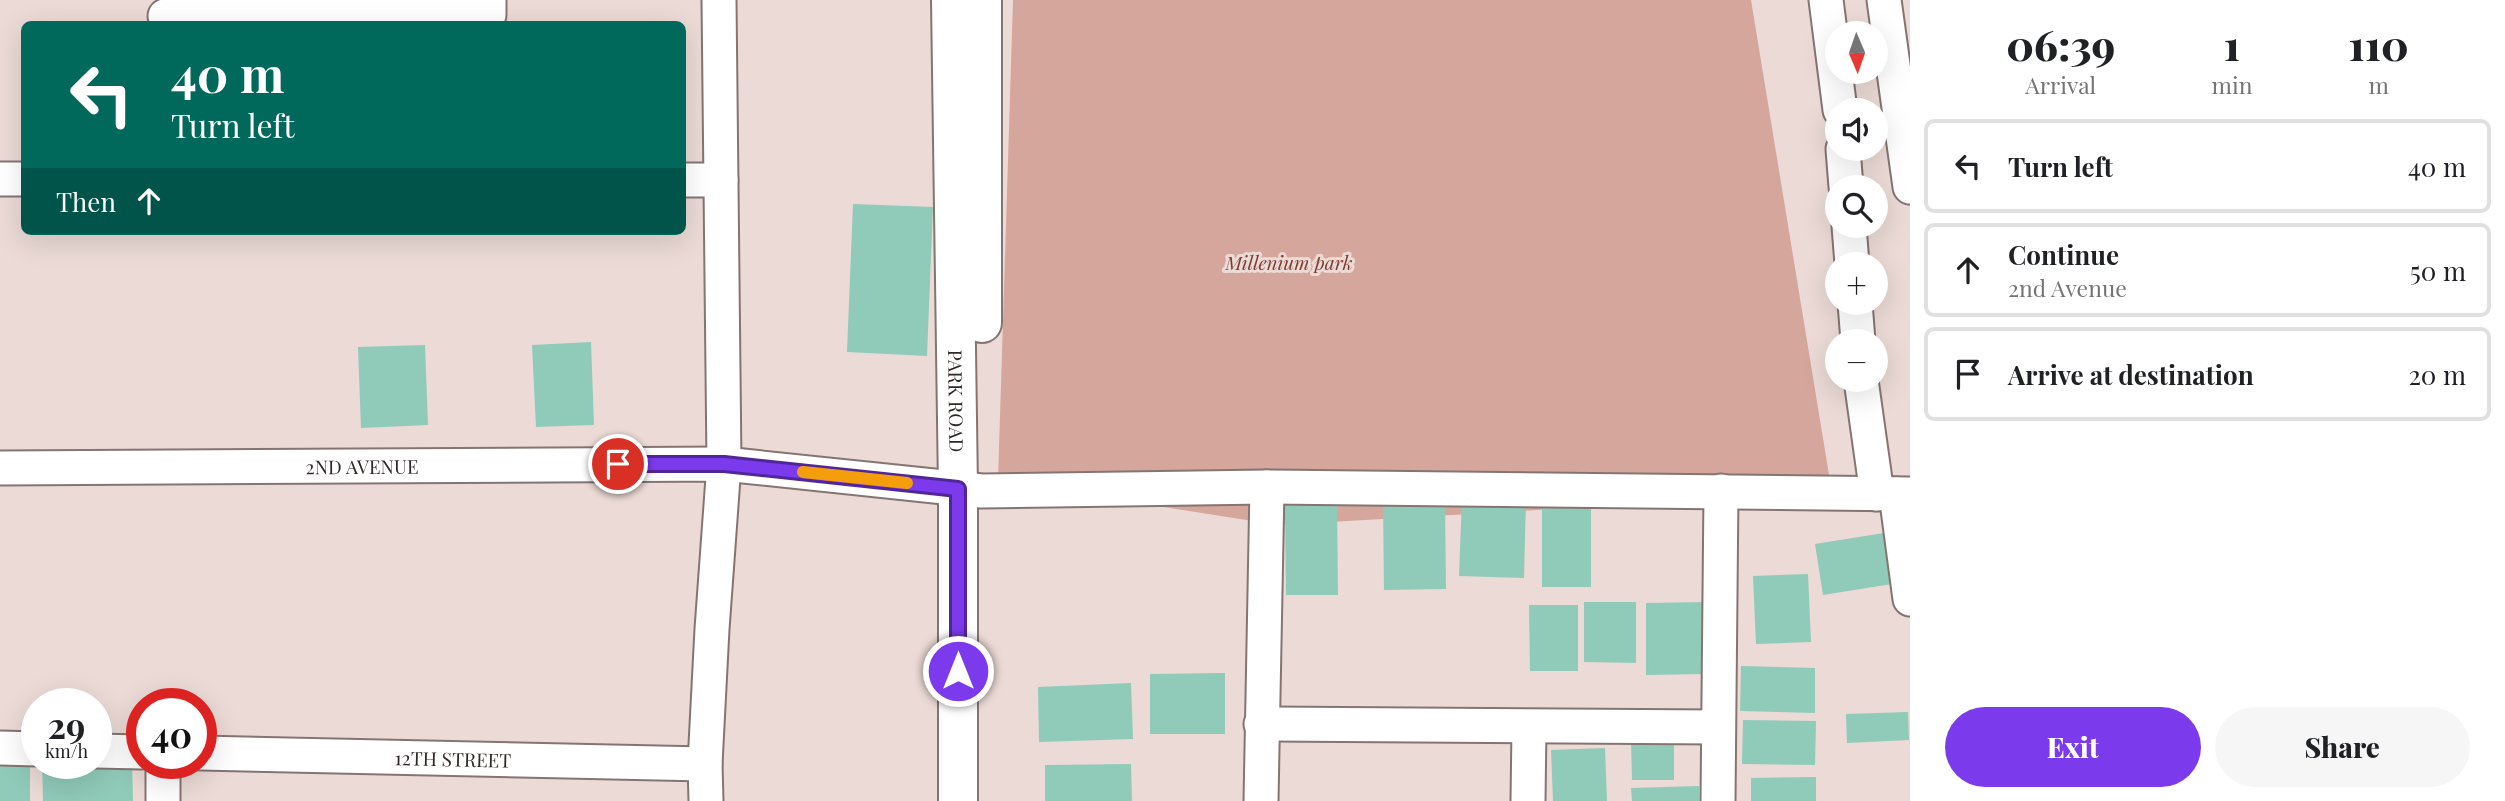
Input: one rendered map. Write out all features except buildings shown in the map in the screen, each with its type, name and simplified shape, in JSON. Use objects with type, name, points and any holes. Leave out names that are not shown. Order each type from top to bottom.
[{"type":"street","points":[[165,13],[489,15],[489,0]]},
{"type":"street","points":[[705,801],[724,464],[719,0]]},
{"type":"street","name":"PARK ROAD","points":[[951,0],[982,801]]},
{"type":"street","name":"PARK ROAD","points":[[958,801],[970,490],[982,0]]},
{"type":"street","points":[[1826,0],[1838,98]]},
{"type":"street","points":[[1884,0],[1910,187]]},
{"type":"street","points":[[0,179],[21,179]]},
{"type":"street","points":[[686,180],[721,180]]},
{"type":"street","points":[[1864,392],[1894,494],[1910,599]]},
{"type":"street","name":"2ND AVENUE","points":[[0,467],[724,464],[970,490],[1267,487],[1894,494]]},
{"type":"street","points":[[1261,801],[1267,487]]},
{"type":"street","points":[[1718,801],[1721,491]]},
{"type":"street","points":[[1261,724],[1529,728],[1718,727]]},
{"type":"street","points":[[1528,801],[1529,728]]},
{"type":"street","points":[[0,748],[21,749]]},
{"type":"street","name":"12TH STREET","points":[[217,753],[705,764]]},
{"type":"street","points":[[163,779],[163,801]]},
{"type":"green space","name":"Millenium park","points":[[1013,0],[1751,0],[1832,493],[1278,525],[998,481]]},
{"type":"slow traffic","points":[[803,472],[907,483]]},
{"type":"route","points":[[618,464],[724,464],[958,489],[958,671]]}]
